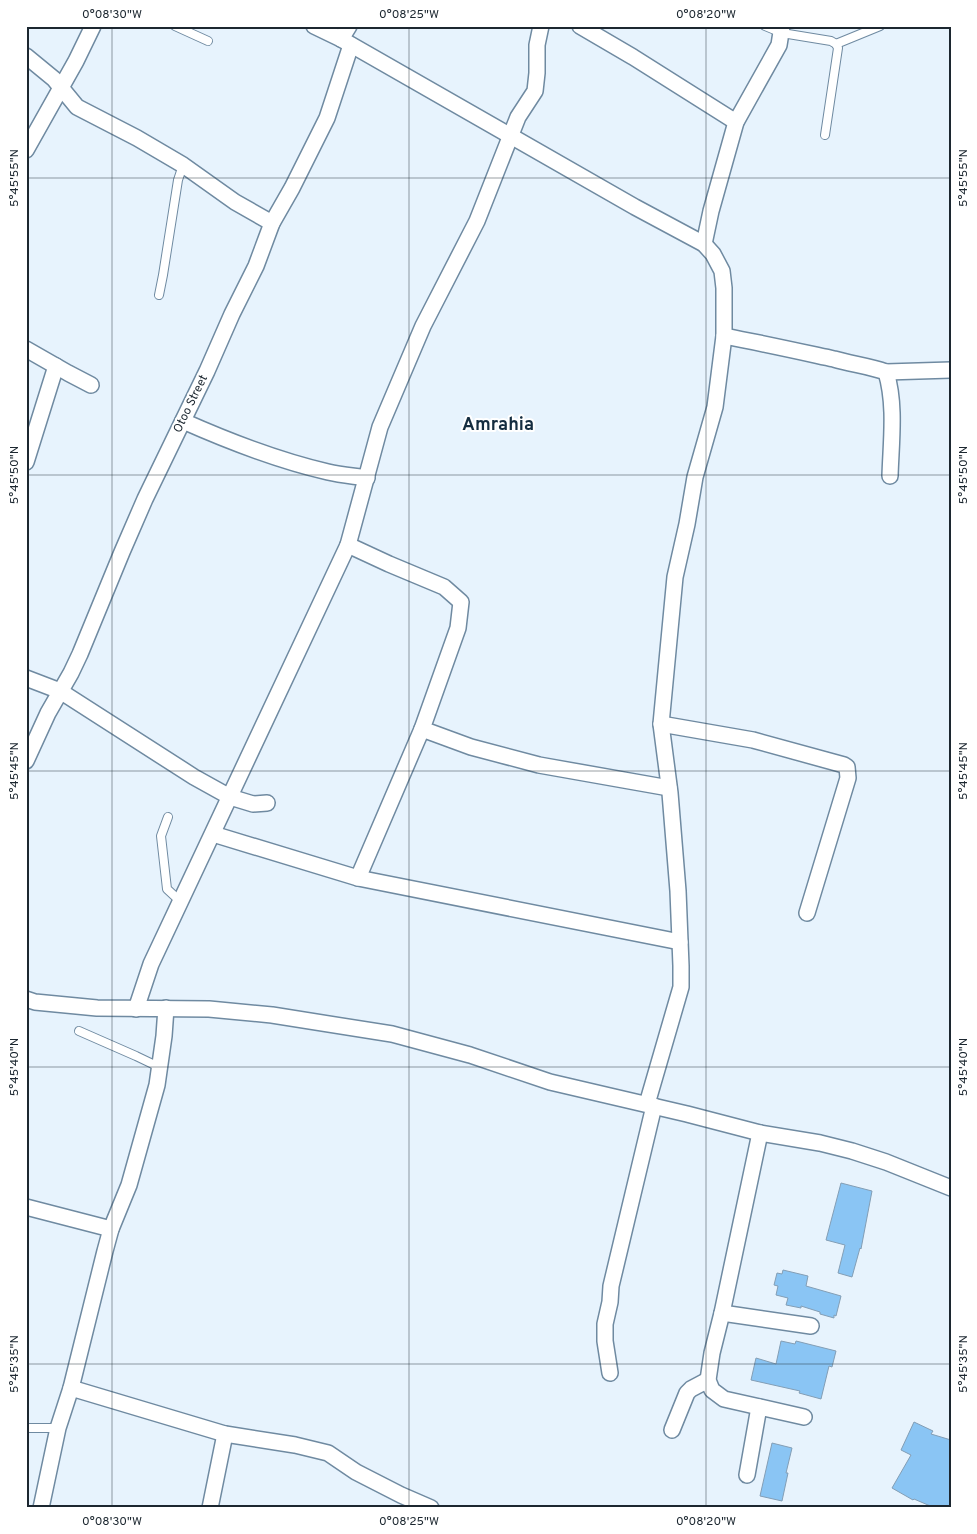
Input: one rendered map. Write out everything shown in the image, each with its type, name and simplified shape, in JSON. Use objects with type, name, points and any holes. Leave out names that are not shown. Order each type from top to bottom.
[{"type":"street","points":[[26,150],[94,26]]},
{"type":"street","points":[[314,26],[347,37],[510,136],[634,208],[704,244],[713,254],[722,271],[724,336],[715,407],[695,477],[687,524],[674,576],[667,675],[661,724],[678,891],[681,987],[651,1105],[605,1324],[605,1340],[610,1373]]},
{"type":"street","points":[[136,1009],[151,964],[348,544],[380,427],[423,326],[477,221],[518,116],[535,91],[537,45],[541,26]]},
{"type":"street","points":[[580,26],[634,57],[736,122]]},
{"type":"street","points":[[704,244],[736,122],[779,45],[782,30]]},
{"type":"street","name":"Otoo Street","points":[[26,761],[48,713],[80,654],[155,477],[256,266],[272,223],[327,118],[347,37]]},
{"type":"street","points":[[26,56],[46,71],[77,106],[183,165],[235,202],[272,223]]},
{"type":"street","points":[[724,336],[868,366],[886,372],[951,370]]},
{"type":"street","points":[[26,349],[91,384]]},
{"type":"street","points":[[26,462],[56,366]]},
{"type":"street","points":[[886,372],[890,385],[892,406],[890,476]]},
{"type":"street","points":[[183,421],[207,432],[287,461],[330,472],[367,478]]},
{"type":"street","points":[[348,544],[444,587],[461,602],[458,628],[422,729],[358,878]]},
{"type":"street","points":[[26,678],[60,691],[194,777],[230,797],[253,804],[267,803]]},
{"type":"street","points":[[661,724],[752,740],[844,765],[848,778],[807,913]]},
{"type":"street","points":[[422,729],[471,747],[539,765],[669,788]]},
{"type":"street","points":[[213,834],[358,878],[680,942]]},
{"type":"street","points":[[26,999],[35,1002],[97,1008],[209,1009],[272,1014],[392,1034],[470,1055],[550,1082],[760,1133],[820,1143],[852,1151],[886,1162],[951,1188]]},
{"type":"street","points":[[41,1508],[58,1428],[71,1388],[111,1229],[128,1185],[157,1085],[166,1008]]},
{"type":"street","points":[[760,1133],[712,1353],[708,1380],[712,1390],[724,1399],[804,1416]]},
{"type":"street","points":[[26,1207],[111,1229]]},
{"type":"street","points":[[722,1313],[811,1326]]},
{"type":"street","points":[[672,1430],[687,1393],[708,1380]]},
{"type":"street","points":[[71,1388],[225,1434],[295,1445],[328,1453],[356,1472],[431,1508]]},
{"type":"street","points":[[747,1475],[759,1407]]},
{"type":"street","points":[[210,1508],[225,1434]]},
{"type":"lane","points":[[175,26],[208,41]]},
{"type":"lane","points":[[765,26],[831,41],[836,44],[838,52],[824,135]]},
{"type":"lane","points":[[836,44],[880,26]]},
{"type":"lane","points":[[159,295],[178,180],[183,165]]},
{"type":"lane","points":[[168,817],[161,836],[167,889],[181,902]]},
{"type":"lane","points":[[79,1031],[159,1068]]},
{"type":"lane","points":[[26,1428],[58,1428]]},
{"type":"building","points":[[841,1183],[872,1191],[861,1249],[852,1277],[838,1273],[845,1245],[826,1240]]},
{"type":"building","points":[[783,1270],[808,1276],[806,1286],[841,1296],[836,1316],[834,1315],[834,1318],[801,1306],[801,1308],[786,1305],[788,1298],[776,1295],[778,1286],[774,1285],[777,1273],[782,1274]]},
{"type":"building","points":[[781,1341],[795,1344],[796,1341],[836,1351],[832,1367],[829,1366],[821,1399],[799,1393],[800,1391],[751,1380],[756,1358],[776,1364]]},
{"type":"building","points":[[914,1422],[933,1431],[931,1434],[951,1440],[951,1508],[935,1508],[913,1500],[892,1488],[911,1455],[901,1450]]},
{"type":"building","points":[[772,1443],[792,1448],[782,1501],[760,1496]]},
{"type":"district","name":"Amrahia","points":[[498,425]]}]
